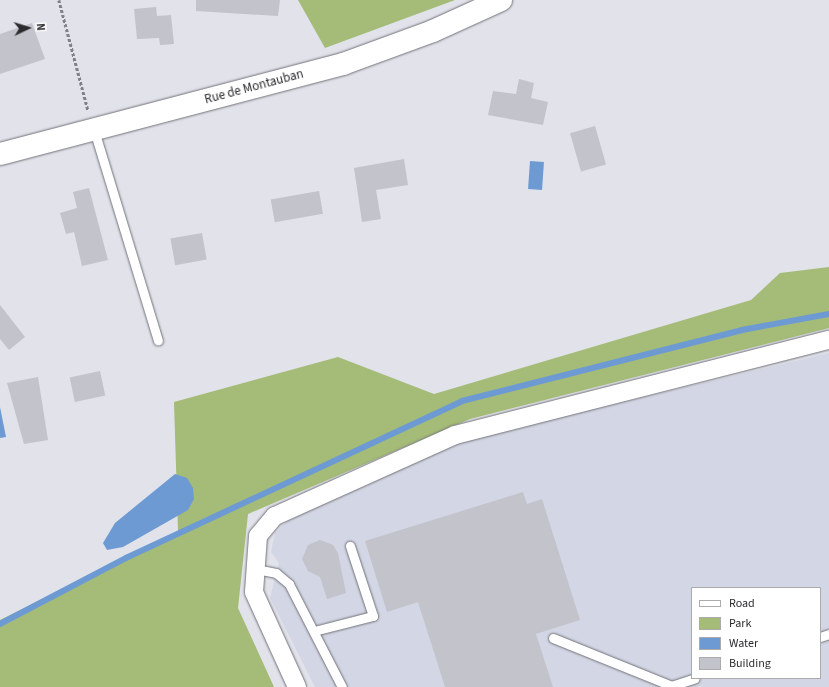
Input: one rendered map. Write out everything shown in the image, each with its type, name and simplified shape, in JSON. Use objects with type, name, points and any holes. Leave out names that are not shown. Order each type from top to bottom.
[{"type":"street","name":"Rue de Montauban","points":[[0,154],[343,64],[433,31],[501,0]]},
{"type":"street","points":[[296,687],[254,592],[258,536],[275,516],[455,435],[829,340]]},
{"type":"lane","points":[[94,130],[158,340]]},
{"type":"lane","points":[[314,631],[373,616],[350,546]]},
{"type":"lane","points":[[256,569],[276,573],[289,584],[342,687]]},
{"type":"lane","points":[[553,638],[670,686],[692,679]]},
{"type":"path","points":[[59,0],[94,130]]},
{"type":"shaded area","points":[[829,353],[829,687],[315,687],[270,598],[279,563],[271,552],[275,533],[289,519],[456,442]]},
{"type":"green space","points":[[298,0],[455,0],[325,48]]},
{"type":"green space","points":[[829,267],[829,328],[470,419],[248,514],[238,608],[274,687],[0,687],[0,620],[178,531],[174,402],[338,357],[434,394],[751,300],[780,273]]},
{"type":"water","points":[[530,161],[544,162],[542,190],[528,189]]},
{"type":"water","points":[[0,407],[6,437],[0,438]]},
{"type":"water","points":[[175,474],[187,478],[193,488],[194,499],[188,510],[123,547],[107,550],[103,543],[115,523]]},
{"type":"building","points":[[196,0],[280,0],[278,16],[196,11]]},
{"type":"building","points":[[156,7],[157,16],[171,15],[174,44],[160,45],[159,38],[137,39],[134,9]]},
{"type":"building","points":[[32,23],[45,59],[0,74],[0,34]]},
{"type":"building","points":[[519,79],[534,83],[531,98],[548,102],[543,125],[488,115],[493,91],[516,94]]},
{"type":"building","points":[[595,126],[606,164],[581,172],[570,133]]},
{"type":"building","points":[[404,159],[408,185],[376,190],[381,219],[362,222],[354,168]]},
{"type":"building","points":[[89,188],[108,260],[82,266],[74,232],[66,234],[60,213],[77,208],[73,192]]},
{"type":"building","points":[[319,191],[323,214],[275,222],[271,200]]},
{"type":"building","points":[[202,233],[207,260],[175,265],[170,239]]},
{"type":"building","points":[[0,305],[25,337],[9,350],[0,339]]},
{"type":"building","points":[[100,371],[105,395],[75,402],[70,377]]},
{"type":"building","points":[[38,377],[48,440],[24,444],[7,383]]},
{"type":"building","points":[[523,492],[527,504],[542,499],[580,620],[536,634],[553,687],[445,687],[418,602],[387,612],[365,541]]},
{"type":"building","points":[[320,540],[333,545],[338,553],[346,593],[327,599],[320,577],[308,571],[302,559],[308,545]]},
{"type":"waterway","points":[[0,624],[126,558],[462,401],[742,330],[829,314]]}]
